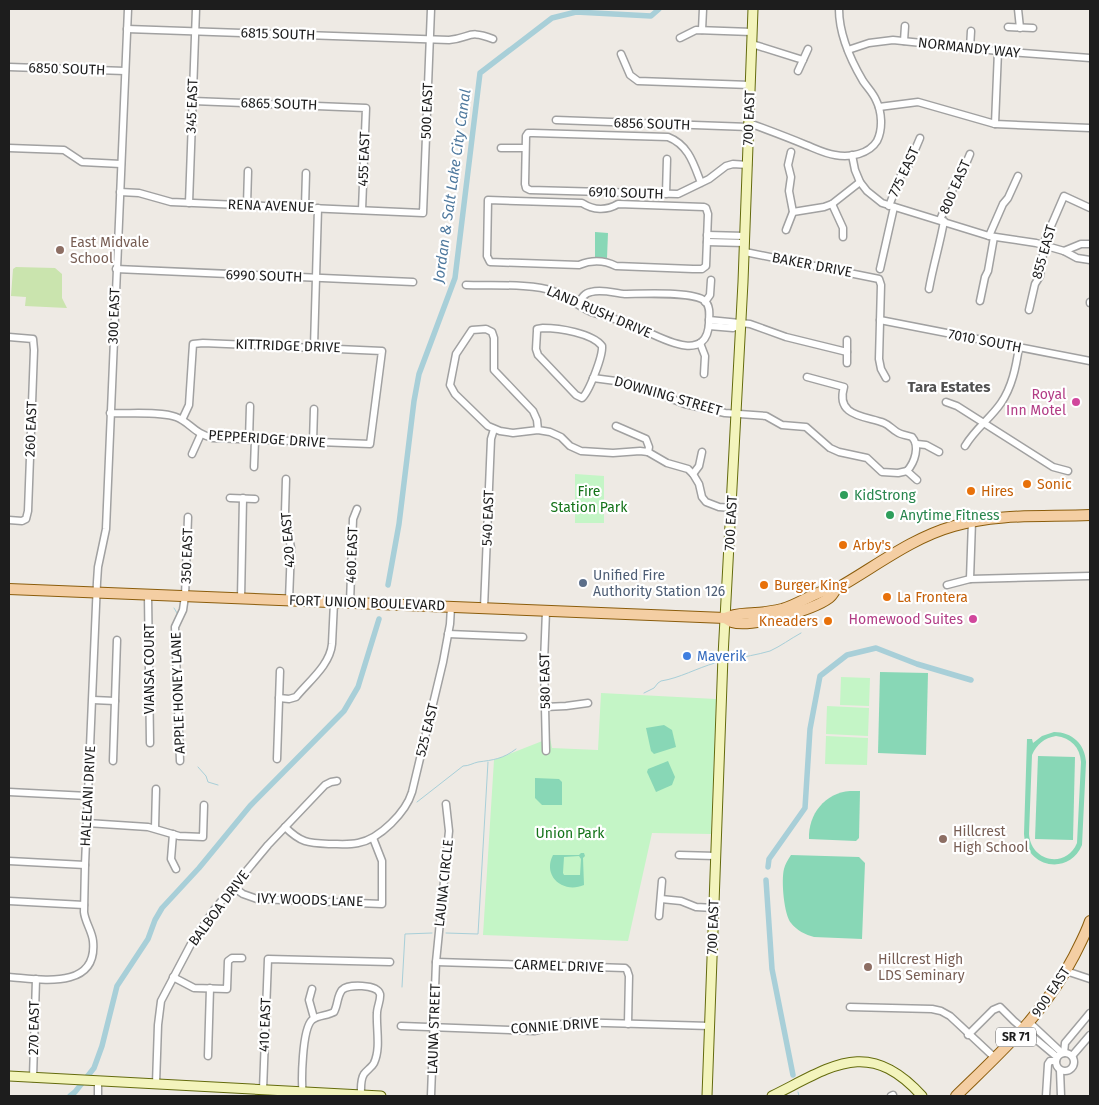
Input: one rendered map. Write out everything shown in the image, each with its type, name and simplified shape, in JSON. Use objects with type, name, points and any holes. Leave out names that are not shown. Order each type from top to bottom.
[{"type":"main road","name":"FORT UNION BOULEVARD","points":[[9,589],[725,618],[732,622],[743,622],[783,617],[807,608],[830,597],[836,588],[945,528],[972,521],[1014,517],[1090,515]]},
{"type":"main road","name":"900 EAST","points":[[956,1096],[1027,1026],[1048,1000],[1066,970],[1090,921]]},
{"type":"street","name":"300 EAST","points":[[96,593],[98,567],[106,529],[128,9]]},
{"type":"street","name":"345 EAST","points":[[189,203],[196,9]]},
{"type":"street","name":"500 EAST","points":[[423,213],[430,9]]},
{"type":"street","points":[[702,30],[703,9]]},
{"type":"street","name":"700 EAST","points":[[707,1096],[725,618],[742,324],[753,9]]},
{"type":"street","points":[[840,9],[840,26],[848,50],[859,74],[879,107],[881,123],[879,137],[868,150],[852,155],[860,182],[875,199],[891,206],[992,237],[1025,240],[1064,251],[1076,258],[1090,260]]},
{"type":"street","points":[[1018,9],[1020,28]]},
{"type":"street","points":[[904,41],[905,26]]},
{"type":"street","points":[[1008,27],[1034,28]]},
{"type":"street","name":"6815 SOUTH","points":[[127,29],[429,40],[453,40],[472,34],[483,35],[493,39]]},
{"type":"street","points":[[680,38],[696,30],[752,32]]},
{"type":"street","points":[[970,48],[971,31]]},
{"type":"street","name":"NORMANDY WAY","points":[[848,50],[880,41],[904,41],[1090,58]]},
{"type":"street","points":[[752,44],[803,60]]},
{"type":"street","points":[[798,71],[808,49]]},
{"type":"street","points":[[995,124],[998,51]]},
{"type":"street","points":[[621,54],[630,75],[638,80],[750,85]]},
{"type":"street","name":"6850 SOUTH","points":[[9,67],[125,71]]},
{"type":"street","name":"6865 SOUTH","points":[[192,101],[366,108]]},
{"type":"street","points":[[879,107],[926,103],[995,124],[1090,128]]},
{"type":"street","name":"455 EAST","points":[[362,210],[366,108]]},
{"type":"street","name":"6856 SOUTH","points":[[556,120],[749,125],[824,152],[835,155],[852,155]]},
{"type":"street","points":[[501,148],[525,148],[528,133],[663,137],[677,142],[691,157],[701,183]]},
{"type":"street","name":"775 EAST","points":[[880,269],[891,206],[901,175],[906,171],[920,138]]},
{"type":"street","points":[[9,148],[64,150],[82,162],[121,164]]},
{"type":"street","name":"6910 SOUTH","points":[[525,148],[526,188],[530,190],[678,194],[701,183],[726,166],[733,164],[748,165]]},
{"type":"street","points":[[786,230],[793,212],[789,191],[791,177],[788,165],[791,152]]},
{"type":"street","name":"800 EAST","points":[[929,289],[934,265],[938,257],[942,221],[954,186],[960,178],[970,154]]},
{"type":"street","points":[[666,194],[667,159]]},
{"type":"street","points":[[247,205],[248,171]]},
{"type":"street","points":[[305,207],[306,173]]},
{"type":"street","points":[[980,301],[984,277],[988,271],[992,237],[1003,204],[1008,198],[1018,176]]},
{"type":"street","points":[[793,212],[832,204],[860,182]]},
{"type":"street","name":"RENA AVENUE","points":[[120,192],[139,193],[171,202],[423,213]]},
{"type":"street","name":"855 EAST","points":[[1029,310],[1035,284],[1040,276],[1045,240],[1064,196],[1090,208]]},
{"type":"street","points":[[488,200],[582,203],[590,208],[610,209],[618,204],[701,207],[706,208],[708,211],[707,234],[706,266],[702,269],[616,266],[598,261],[588,261],[579,266],[492,262],[487,258],[488,200]]},
{"type":"street","points":[[832,204],[843,228],[843,237]]},
{"type":"street","points":[[314,347],[318,208]]},
{"type":"street","points":[[707,234],[745,244]]},
{"type":"street","points":[[707,242],[745,244]]},
{"type":"street","name":"BAKER DRIVE","points":[[745,244],[879,279],[881,285],[880,320]]},
{"type":"street","points":[[1064,251],[1081,244],[1090,244]]},
{"type":"street","name":"6990 SOUTH","points":[[116,269],[413,282]]},
{"type":"street","points":[[705,302],[711,293],[711,280]]},
{"type":"street","name":"LAND RUSH DRIVE","points":[[466,285],[539,288],[553,291],[591,312],[634,326],[666,340],[690,346],[700,343]]},
{"type":"street","points":[[578,304],[587,293],[598,291],[625,294],[669,294],[698,298],[705,302],[709,308],[707,335],[700,343],[705,356],[704,374]]},
{"type":"street","points":[[880,320],[879,359],[881,369],[886,378]]},
{"type":"street","name":"7010 SOUTH","points":[[880,320],[1090,361]]},
{"type":"street","points":[[709,323],[732,328],[742,324],[750,324],[786,337],[847,352]]},
{"type":"street","points":[[538,430],[537,420],[532,411],[494,370],[494,338],[492,332],[486,329],[475,329],[470,332],[456,354],[450,385],[461,401],[483,422],[494,429],[513,433],[538,430],[556,434],[570,446],[581,451],[648,452],[667,463],[688,469],[699,484],[702,497],[706,502],[719,507],[732,508]]},
{"type":"street","points":[[538,329],[564,329],[600,343],[602,352],[593,378],[584,396],[582,398],[578,397],[538,355],[536,349],[538,329]]},
{"type":"street","name":"260 EAST","points":[[9,337],[33,339],[26,519],[9,520]]},
{"type":"street","points":[[846,363],[848,340]]},
{"type":"street","name":"KITTRIDGE DRIVE","points":[[182,420],[189,405],[193,344],[382,351],[370,444]]},
{"type":"street","points":[[965,446],[1005,396],[1015,372],[1019,347]]},
{"type":"street","points":[[807,377],[844,388],[844,401],[848,410],[853,414],[885,424],[898,434],[912,436],[917,444],[912,464],[907,470],[917,480]]},
{"type":"street","name":"DOWNING STREET","points":[[593,378],[630,383],[685,404],[736,414],[766,416],[782,425],[806,427],[830,448],[839,452],[867,458],[882,472],[898,473],[907,470]]},
{"type":"street","points":[[946,402],[957,406],[1053,467],[1068,471]]},
{"type":"street","points":[[250,406],[254,468]]},
{"type":"street","points":[[313,442],[314,408]]},
{"type":"street","name":"PEPPERIDGE DRIVE","points":[[110,413],[171,416],[182,420],[201,434],[213,438],[370,444]]},
{"type":"street","points":[[616,426],[646,439],[649,447],[648,452]]},
{"type":"street","name":"540 EAST","points":[[484,608],[491,439],[494,429]]},
{"type":"street","points":[[192,454],[201,434]]},
{"type":"street","points":[[917,444],[926,445],[939,452]]},
{"type":"street","points":[[693,474],[699,466],[702,452]]},
{"type":"street","name":"420 EAST","points":[[286,479],[285,513],[291,548],[289,600]]},
{"type":"street","points":[[230,498],[256,499]]},
{"type":"street","points":[[241,598],[243,498]]},
{"type":"street","name":"460 EAST","points":[[350,603],[353,519],[357,509]]},
{"type":"street","name":"350 EAST","points":[[185,596],[188,517]]},
{"type":"street","points":[[970,579],[972,521]]},
{"type":"street","points":[[947,584],[970,579],[1090,576]]},
{"type":"street","name":"HALELANI DRIVE","points":[[36,979],[69,979],[77,975],[91,958],[93,940],[84,919],[84,905],[96,593]]},
{"type":"street","name":"VIANSA COURT","points":[[148,595],[150,743]]},
{"type":"street","name":"APPLE HONEY LANE","points":[[180,761],[175,627],[183,610],[185,596]]},
{"type":"street","points":[[279,698],[296,697],[329,657],[332,644],[334,602]]},
{"type":"street","name":"525 EAST","points":[[373,838],[402,813],[410,799],[440,677],[451,607]]},
{"type":"street","name":"580 EAST","points":[[546,610],[544,662],[546,751]]},
{"type":"street","points":[[448,634],[523,637]]},
{"type":"street","points":[[113,761],[117,640]]},
{"type":"street","points":[[277,759],[280,671]]},
{"type":"street","points":[[92,700],[115,700]]},
{"type":"street","points":[[545,707],[588,703]]},
{"type":"street","name":"BALBOA DRIVE","points":[[156,1084],[159,1013],[162,1001],[201,926],[233,887],[325,785],[337,781]]},
{"type":"street","points":[[155,828],[156,790]]},
{"type":"street","points":[[9,792],[88,796]]},
{"type":"street","name":"LAUNA CIRCLE","points":[[436,962],[449,831],[446,804]]},
{"type":"street","points":[[87,823],[155,828],[173,834],[203,837],[204,805]]},
{"type":"street","points":[[285,828],[296,838],[306,842],[350,844],[373,838]]},
{"type":"street","points":[[173,834],[171,859],[176,869]]},
{"type":"street","name":"IVY WOODS LANE","points":[[233,887],[243,894],[256,899],[382,904],[382,861],[373,838]]},
{"type":"street","points":[[679,855],[716,856]]},
{"type":"street","points":[[9,861],[85,864]]},
{"type":"street","points":[[659,916],[662,880]]},
{"type":"street","points":[[661,899],[681,901],[696,907],[714,908]]},
{"type":"street","points":[[9,901],[84,905]]},
{"type":"street","points":[[173,977],[190,987],[227,989],[228,961],[230,959],[242,958]]},
{"type":"street","name":"410 EAST","points":[[263,1090],[268,960],[390,962]]},
{"type":"street","name":"CARMEL DRIVE","points":[[436,962],[625,968],[629,976],[628,1024]]},
{"type":"street","name":"LAUNA STREET","points":[[431,1096],[436,962]]},
{"type":"street","points":[[1066,970],[1090,979]]},
{"type":"street","points":[[9,977],[36,979]]},
{"type":"street","name":"270 EAST","points":[[33,1078],[36,979]]},
{"type":"street","points":[[303,1094],[304,1048],[307,1028],[314,1018],[334,1012],[340,993],[346,987],[370,987],[378,990],[380,996],[377,1013],[376,1054],[373,1065],[362,1077],[361,1096]]},
{"type":"street","points":[[208,1056],[210,988]]},
{"type":"street","points":[[312,989],[309,1000],[314,1018]]},
{"type":"street","points":[[968,1034],[993,1010],[1000,1006],[1014,1021],[1027,1026],[1060,1056]]},
{"type":"street","points":[[850,1007],[936,1010],[950,1016],[995,1058]]},
{"type":"street","points":[[1061,1096],[1060,1070],[1056,1064],[1064,1043],[1090,1013]]},
{"type":"street","name":"CONNIE DRIVE","points":[[401,1026],[535,1031],[571,1022],[710,1026]]},
{"type":"street","points":[[1046,1096],[1048,1064],[1050,1061],[1060,1056],[1072,1056],[1090,1035]]},
{"type":"street","points":[[1060,1070],[1067,1070],[1072,1066],[1074,1063],[1072,1056]]},
{"type":"street","points":[[772,1096],[828,1068],[860,1061],[881,1064],[891,1069],[922,1096]]},
{"type":"street","points":[[9,1076],[156,1084],[234,1092],[263,1090],[303,1094],[381,1096]]},
{"type":"street","points":[[96,1081],[98,1096]]},
{"type":"green space","points":[[595,232],[608,233],[607,258],[595,257]]},
{"type":"green space","points":[[16,267],[55,268],[62,274],[62,298],[67,308],[25,306],[26,297],[11,296],[13,269]]},
{"type":"green space","name":"Fire Station Park","points":[[575,474],[604,476],[604,523],[575,523]]},
{"type":"green space","points":[[880,672],[928,673],[926,755],[878,753]]},
{"type":"green space","points":[[841,677],[870,678],[869,706],[840,705]]},
{"type":"green space","name":"Union Park","points":[[601,693],[716,699],[711,834],[652,833],[628,941],[483,935],[494,760],[550,738],[552,748],[598,750]]},
{"type":"green space","points":[[827,706],[869,708],[868,736],[826,734]]},
{"type":"green space","points":[[664,725],[672,730],[676,747],[654,754],[651,751],[646,728]]},
{"type":"green space","points":[[1054,732],[1072,737],[1083,750],[1086,762],[1082,845],[1076,855],[1068,861],[1058,864],[1040,861],[1032,854],[1027,846],[1024,834],[1027,739],[1032,739],[1033,743],[1042,736]],"holes":[[[1056,736],[1074,744],[1079,752],[1081,762],[1077,843],[1072,851],[1065,856],[1058,859],[1050,859],[1036,851],[1031,843],[1029,834],[1032,755],[1044,740]]]},
{"type":"green space","points":[[826,736],[868,738],[867,765],[825,764]]},
{"type":"green space","points":[[1038,756],[1075,757],[1073,840],[1035,839]]},
{"type":"green space","points":[[668,761],[675,777],[672,785],[656,792],[647,772],[648,769]]},
{"type":"green space","points":[[535,778],[559,779],[562,782],[562,805],[542,805],[535,798]]},
{"type":"green space","points":[[850,791],[860,791],[859,838],[856,841],[809,839],[811,821],[820,806],[833,796]]},
{"type":"green space","points":[[584,853],[585,856],[583,858],[584,885],[569,887],[556,881],[550,870],[553,855],[579,855]],"holes":[[[579,856],[581,859],[580,875],[564,875],[564,857]]]},
{"type":"green space","points":[[791,855],[859,857],[865,863],[862,939],[814,937],[801,932],[793,926],[787,913],[783,889],[784,869]]},
{"type":"waterway","name":"Jordan & Salt Lake City Canal","points":[[388,585],[399,524],[419,374],[455,278],[480,73],[552,18],[576,12],[651,16],[659,9]]},
{"type":"waterway","points":[[174,608],[177,613]]},
{"type":"waterway","name":"Jordan & Salt Lake City Canal","points":[[70,1096],[94,1068],[102,1046],[117,986],[148,939],[162,908],[199,868],[250,806],[344,711],[358,687],[379,619]]},
{"type":"waterway","points":[[731,661],[770,651],[801,633]]},
{"type":"waterway","points":[[768,867],[769,859],[805,808],[810,729],[820,676],[847,655],[876,648],[917,664],[971,680]]},
{"type":"waterway","points":[[644,693],[654,688],[661,681],[675,678],[715,663]]},
{"type":"waterway","points":[[417,802],[463,766],[498,758],[516,749]]},
{"type":"waterway","points":[[446,933],[478,934],[488,762]]},
{"type":"waterway","points":[[198,767],[206,776],[208,782],[218,785]]},
{"type":"waterway","points":[[766,880],[772,969],[793,1075]]},
{"type":"waterway","points":[[402,987],[405,934],[432,933]]},
{"type":"waterway","points":[[798,1092],[799,1096]]},
{"type":"place","name":"East Midvale School","points":[[60,250]]},
{"type":"place","name":"Royal Inn Motel","points":[[1076,402]]},
{"type":"place","name":"Sonic","points":[[1027,484]]},
{"type":"place","name":"Hires","points":[[971,491]]},
{"type":"place","name":"KidStrong","points":[[844,495]]},
{"type":"place","name":"Anytime Fitness","points":[[890,515]]},
{"type":"place","name":"Arby's","points":[[843,545]]},
{"type":"place","name":"Unified Fire Authority Station 126","points":[[583,583]]},
{"type":"place","name":"Burger King","points":[[764,585]]},
{"type":"place","name":"La Frontera","points":[[887,597]]},
{"type":"place","name":"Homewood Suites","points":[[973,619]]},
{"type":"place","name":"Kneaders","points":[[828,621]]},
{"type":"place","name":"Maverik","points":[[687,656]]},
{"type":"place","name":"Hillcrest High School","points":[[943,839]]},
{"type":"place","name":"Hillcrest High LDS Seminary","points":[[868,967]]},
{"type":"district","name":"Tara Estates","points":[[949,387]]}]
